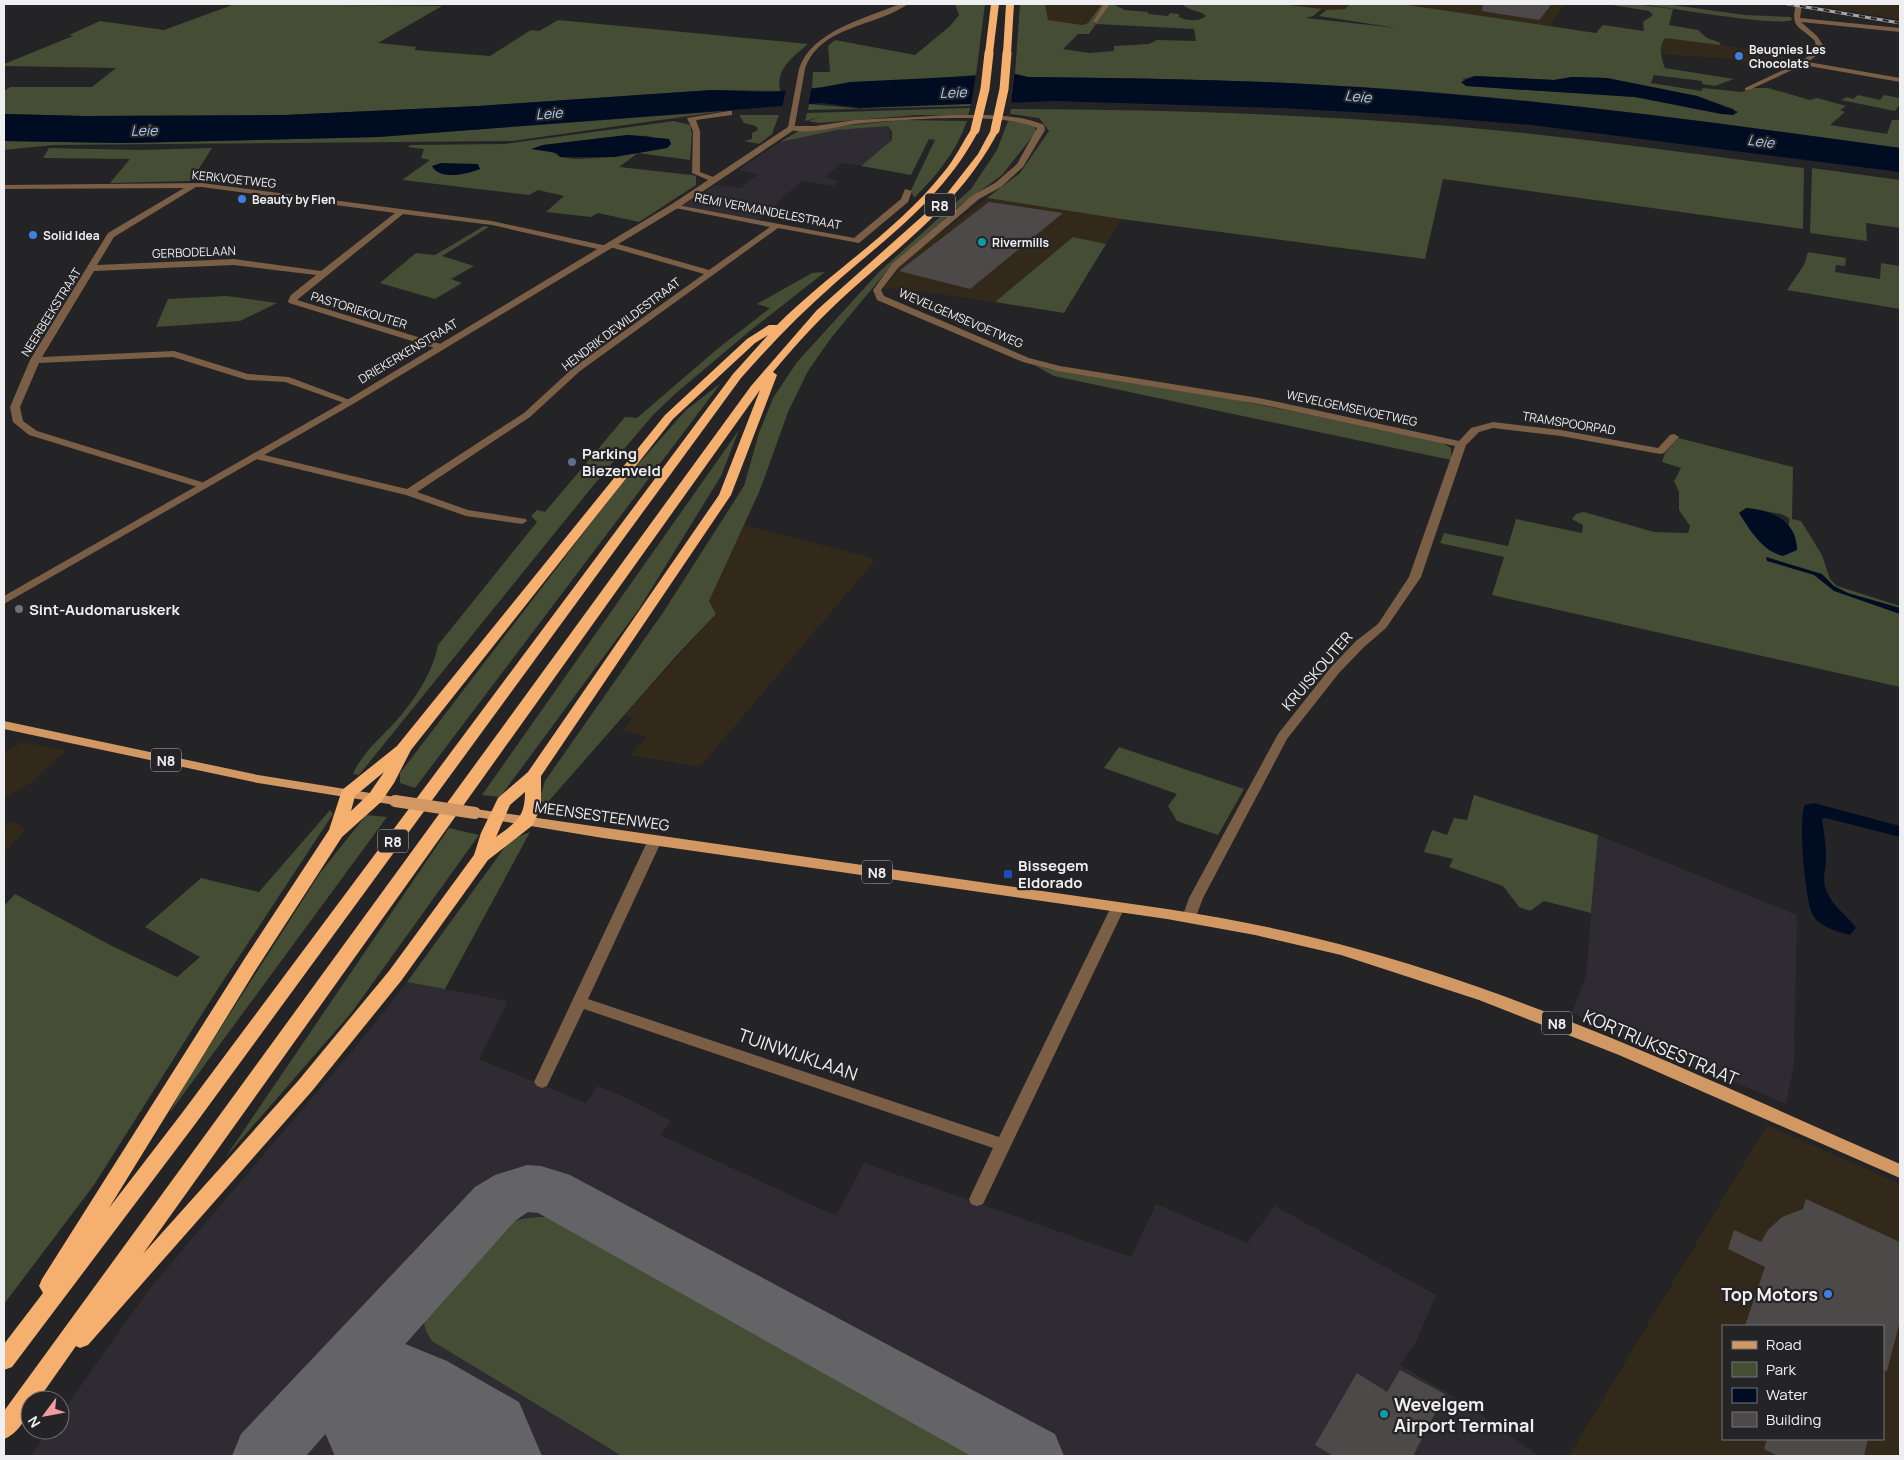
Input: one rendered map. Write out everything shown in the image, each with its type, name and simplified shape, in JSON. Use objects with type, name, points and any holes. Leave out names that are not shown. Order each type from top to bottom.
[{"type":"highway","name":"R8","points":[[4,1359],[189,1118],[737,376],[784,324],[923,202],[959,161],[975,130],[985,89],[995,4]]},
{"type":"highway","name":"R8","points":[[32,1390],[774,364],[838,296],[951,195],[987,147],[995,130],[1004,89],[1010,4]]},
{"type":"highway","points":[[4,1359],[251,963],[336,833],[375,798],[386,783],[404,748],[669,417],[751,341],[769,328],[784,324]]},
{"type":"highway","points":[[482,856],[496,816],[504,802],[533,776],[725,495],[768,387],[774,364]]},
{"type":"highway","points":[[336,833],[348,794],[404,748]]},
{"type":"highway","points":[[33,1390],[305,1086],[396,976],[482,856],[526,821],[533,806],[533,776]]},
{"type":"highway","name":"R8","points":[[4,1429],[20,1407]]},
{"type":"main road","name":"MEENSESTEENWEG","points":[[4,725],[258,779],[348,794],[1194,919]]},
{"type":"main road","name":"KORTRIJKSESTRAAT","points":[[1194,919],[1336,949],[1417,972],[1506,1002],[1574,1029],[1900,1171]]},
{"type":"street","points":[[791,128],[800,78],[809,54],[831,34],[905,4]]},
{"type":"street","points":[[1094,21],[1107,4]]},
{"type":"street","points":[[1797,22],[1799,4]]},
{"type":"street","points":[[1797,22],[1900,30]]},
{"type":"street","points":[[1747,89],[1802,63],[1819,51],[1820,47],[1817,39],[1797,22]]},
{"type":"street","points":[[1802,63],[1900,80]]},
{"type":"street","points":[[713,180],[696,173],[694,164],[698,137],[696,125],[691,118],[729,113]]},
{"type":"street","name":"WEVELGEMSEVOETWEG","points":[[791,128],[942,118],[1014,119],[1036,123],[1041,126],[1041,130],[1020,165],[998,185],[976,197],[895,266],[877,290],[880,298],[1026,360],[1060,369],[1259,401],[1461,444]]},
{"type":"street","name":"DRIEKERKENSTRAAT","points":[[4,601],[441,348],[675,206],[791,128]]},
{"type":"street","name":"KERKVOETWEG","points":[[4,187],[194,185],[507,226],[609,247],[710,273]]},
{"type":"street","name":"NEERBEEKSTRAAT","points":[[194,185],[112,234],[93,268],[35,360],[15,407],[18,422],[33,433],[204,486]]},
{"type":"street","name":"REMI VERMANDELESTRAAT","points":[[675,206],[856,241],[905,200],[908,191]]},
{"type":"street","name":"PASTORIEKOUTER","points":[[402,211],[294,297],[292,301],[441,348]]},
{"type":"street","name":"HENDRIK DEWILDESTRAAT","points":[[409,493],[532,411],[577,369],[776,227]]},
{"type":"street","name":"GERBODELAAN","points":[[93,268],[234,262],[324,274]]},
{"type":"street","points":[[35,360],[174,354],[247,378],[286,379],[350,402]]},
{"type":"street","name":"TRAMSPOORPAD","points":[[1461,444],[1475,430],[1493,425],[1561,433],[1660,450],[1674,437]]},
{"type":"street","name":"KRUISKOUTER","points":[[1194,919],[1196,898],[1282,737],[1335,670],[1360,644],[1382,626],[1415,578],[1461,444]]},
{"type":"street","points":[[256,456],[409,493],[466,513],[522,521]]},
{"type":"street","points":[[542,1082],[655,840]]},
{"type":"street","points":[[977,1199],[1118,907]]},
{"type":"street","name":"TUINWIJKLAAN","points":[[580,1002],[1003,1145]]},
{"type":"shaded area","points":[[1045,4],[1102,4],[1088,24],[1083,25],[1048,20]]},
{"type":"shaded area","points":[[1280,4],[1350,4],[1345,9],[1326,10]]},
{"type":"shaded area","points":[[1401,4],[1565,4],[1550,26]]},
{"type":"shaded area","points":[[1809,4],[1900,4],[1900,19],[1897,19]]},
{"type":"shaded area","name":"Beugnies Les Chocolats","points":[[1665,38],[1751,49],[1800,61],[1780,72],[1733,59],[1661,54],[1661,43]]},
{"type":"shaded area","points":[[888,126],[892,139],[877,154],[861,166],[842,163],[825,177],[840,181],[833,186],[801,181],[758,221],[682,206],[715,185],[741,188],[758,174],[738,170],[780,142],[837,130]]},
{"type":"shaded area","points":[[987,198],[1121,219],[1106,244],[1073,237],[995,302],[883,288],[910,256]]},
{"type":"shaded area","points":[[743,525],[876,559],[700,767],[631,755],[646,737],[622,730],[633,718],[625,715],[716,614],[709,601]]},
{"type":"shaded area","points":[[22,742],[66,750],[32,782],[4,799],[4,752]]},
{"type":"shaded area","points":[[13,821],[25,830],[4,853],[4,827]]},
{"type":"shaded area","points":[[1598,835],[1797,915],[1794,1065],[1786,1104],[1572,1013],[1586,975]]},
{"type":"shaded area","points":[[407,982],[508,1001],[479,1059],[586,1103],[597,1086],[627,1098],[671,1121],[660,1135],[836,1216],[864,1163],[1131,1257],[1156,1204],[1247,1243],[1275,1206],[1436,1295],[1417,1340],[1400,1365],[1463,1402],[1539,1456],[30,1456],[42,1440],[70,1440],[70,1401],[150,1288],[358,1044]]},
{"type":"shaded area","points":[[1767,1125],[1900,1184],[1900,1456],[1569,1456]]},
{"type":"green space","points":[[235,4],[442,6],[378,43],[417,47],[414,50],[490,56],[531,30],[539,31],[558,20],[808,44],[786,64],[780,76],[780,91],[712,90],[479,106],[285,115],[84,116],[4,114],[4,91],[10,87],[92,87],[116,68],[4,66],[4,64],[73,36],[69,35],[100,21],[164,30]]},
{"type":"green space","points":[[955,4],[985,4],[976,75],[812,88],[813,72],[830,72],[828,46],[835,40],[915,55],[950,26],[959,15]]},
{"type":"green space","points":[[1020,4],[1045,4],[1048,20],[1083,25],[1088,23],[1102,4],[1112,4],[1125,10],[1148,12],[1148,14],[1168,16],[1170,13],[1179,14],[1179,17],[1193,20],[1206,16],[1182,4],[1280,4],[1322,9],[1313,16],[1306,18],[1397,28],[1319,16],[1326,10],[1345,9],[1350,4],[1401,4],[1596,33],[1603,25],[1644,31],[1643,22],[1653,15],[1649,11],[1606,4],[1634,4],[1673,9],[1669,25],[1698,30],[1707,38],[1721,43],[1719,45],[1665,38],[1661,49],[1661,56],[1665,68],[1734,79],[1715,86],[1702,84],[1702,81],[1654,75],[1651,83],[1701,91],[1703,88],[1742,92],[1752,88],[1768,88],[1810,100],[1817,98],[1846,106],[1840,110],[1845,112],[1830,125],[1887,134],[1892,120],[1900,120],[1900,148],[1678,118],[1454,94],[1270,82],[1028,77],[1015,74]],"holes":[[[1096,24],[1194,29],[1196,41],[1157,40],[1149,44],[1114,46],[1114,51],[1089,53],[1063,49],[1078,34],[1089,34]],[[1475,76],[1554,80],[1572,77],[1606,78],[1697,96],[1734,109],[1733,115],[1635,97],[1466,86],[1463,79]]]},
{"type":"green space","points":[[1642,4],[1666,4],[1745,15],[1791,17],[1792,20],[1765,21],[1744,19]]},
{"type":"green space","points":[[1858,95],[1880,100],[1884,95],[1900,98],[1900,104],[1895,111],[1841,100],[1847,97],[1853,99]]},
{"type":"green space","points":[[929,103],[971,103],[970,106],[861,108]]},
{"type":"green space","points":[[809,104],[861,109],[808,110]]},
{"type":"green space","points":[[970,108],[968,116],[918,115],[819,123],[808,121],[820,117],[805,121],[807,113]]},
{"type":"green space","points":[[1011,109],[1230,113],[1450,126],[1627,145],[1804,168],[1803,229],[1443,179],[1425,259],[1121,219],[987,198],[1020,173],[1049,131],[1039,118],[1010,114]]},
{"type":"green space","points":[[725,111],[512,141],[53,145],[4,150],[4,141],[124,143],[378,137]]},
{"type":"green space","points":[[739,115],[779,115],[772,134],[759,144],[744,141],[752,139],[752,133],[758,130],[756,126],[744,123]]},
{"type":"green space","points":[[904,120],[967,121],[963,132],[945,162],[914,198],[911,190],[935,140],[929,139],[911,175],[861,166],[892,140],[892,132],[888,126],[837,130],[780,142],[800,130]]},
{"type":"green space","points":[[674,121],[690,125],[692,133],[690,160],[638,153],[619,167],[692,175],[696,176],[696,185],[639,222],[598,213],[591,217],[546,212],[564,196],[538,190],[529,195],[402,180],[430,160],[421,158],[424,149],[408,147],[410,145],[504,144]],"holes":[[[628,135],[648,136],[671,144],[667,148],[614,157],[576,159],[560,157],[543,145]]]},
{"type":"green space","points":[[1008,121],[1034,124],[1036,132],[1002,175],[958,207],[890,267],[831,338],[808,371],[788,412],[760,490],[709,601],[716,614],[677,655],[547,803],[542,802],[540,797],[545,781],[664,611],[744,486],[759,433],[773,398],[797,362],[879,272],[971,189],[997,150]]},
{"type":"green space","points":[[49,148],[139,150],[212,148],[191,181],[110,183],[130,159],[43,158]]},
{"type":"green space","points":[[1812,168],[1900,180],[1900,228],[1866,223],[1867,241],[1810,233]]},
{"type":"green space","points":[[484,226],[489,227],[442,256],[474,266],[451,279],[462,283],[435,299],[380,283],[416,253],[435,255]]},
{"type":"green space","points":[[1073,237],[1106,244],[1064,313],[995,302]]},
{"type":"green space","points":[[1808,252],[1846,258],[1845,266],[1836,265],[1835,272],[1880,279],[1881,263],[1900,266],[1900,309],[1787,290],[1804,265]]},
{"type":"green space","points":[[825,272],[751,330],[676,393],[653,415],[592,487],[359,775],[353,774],[363,757],[414,698],[429,672],[438,645],[537,522],[531,516],[537,510],[545,512],[625,417],[637,418],[716,350],[770,308],[757,304],[812,273]]},
{"type":"green space","points":[[226,296],[277,303],[240,321],[156,327],[168,299]]},
{"type":"green space","points":[[1034,365],[1048,369],[1217,396],[1439,441],[1451,448],[1451,460],[1054,376]]},
{"type":"green space","points":[[721,383],[415,788],[400,783],[400,773],[624,480],[686,410]]},
{"type":"green space","points":[[739,430],[721,476],[639,609],[500,797],[482,795]]},
{"type":"green space","points":[[1678,438],[1793,467],[1792,519],[1801,521],[1822,555],[1830,579],[1837,586],[1900,606],[1900,687],[1492,595],[1504,557],[1440,543],[1444,533],[1508,546],[1516,519],[1582,533],[1583,525],[1572,519],[1576,514],[1584,512],[1654,532],[1688,533],[1690,526],[1679,510],[1679,492],[1674,481],[1681,468],[1662,462],[1665,453]],"holes":[[[1746,508],[1781,514],[1789,518],[1789,526],[1795,541],[1770,551],[1750,530]]]},
{"type":"green space","points":[[1119,747],[1244,789],[1218,835],[1177,821],[1168,806],[1177,794],[1104,768]]},
{"type":"green space","points":[[1474,795],[1598,835],[1591,913],[1544,901],[1530,911],[1519,907],[1503,886],[1449,867],[1453,859],[1424,852],[1432,830],[1447,835],[1454,818],[1467,820]]},
{"type":"green space","points":[[330,810],[333,814],[221,984],[94,1185],[4,1304],[4,906],[15,894],[110,945],[177,977],[200,957],[145,927],[201,878],[259,892]]},
{"type":"green space","points":[[366,815],[387,817],[168,1115],[188,1079],[320,873]]},
{"type":"green space","points":[[449,828],[479,835],[352,1012],[225,1158]]},
{"type":"green space","points":[[530,832],[445,989],[407,982],[510,840]]},
{"type":"green space","points":[[546,1217],[567,1222],[994,1456],[622,1456],[432,1341],[425,1328],[424,1320],[428,1305],[477,1248],[489,1237],[512,1222]]},
{"type":"water","name":"Leie","points":[[1015,74],[1028,77],[1132,78],[1305,84],[1454,94],[1603,110],[1900,148],[1900,172],[1532,125],[1282,108],[1056,101],[861,108],[822,103],[378,137],[124,143],[4,141],[4,114],[84,116],[285,115],[479,106],[712,90],[769,92],[818,88],[850,82]]},
{"type":"water","points":[[1475,76],[1554,80],[1572,77],[1607,78],[1697,96],[1738,112],[1733,115],[1721,114],[1635,97],[1466,86],[1461,82]]},
{"type":"water","points":[[628,135],[669,139],[671,144],[667,148],[614,157],[560,157],[557,153],[531,149],[543,145]]},
{"type":"water","points":[[441,163],[478,164],[480,169],[469,173],[447,175],[436,171],[432,166]]},
{"type":"water","points":[[1746,508],[1765,511],[1788,524],[1793,531],[1797,550],[1783,556],[1769,550],[1752,533],[1739,513]]},
{"type":"water","points":[[1766,557],[1822,574],[1834,586],[1848,593],[1900,608],[1900,614],[1834,591],[1814,575],[1767,561]]},
{"type":"water","points":[[1814,803],[1900,826],[1900,837],[1826,818],[1822,819],[1826,853],[1825,888],[1833,902],[1856,928],[1850,935],[1829,928],[1819,922],[1813,915],[1810,907],[1805,877],[1802,826],[1805,805]]},
{"type":"pier","points":[[1015,72],[1011,104],[971,105],[976,73]]},
{"type":"pier","points":[[812,86],[808,107],[782,109],[786,88]]},
{"type":"building","points":[[1483,4],[1552,4],[1539,20],[1482,11]]},
{"type":"building","name":"Rivermills","points":[[989,202],[1063,213],[970,289],[899,271]]},
{"type":"building","name":"Top Motors","points":[[1806,1199],[1900,1242],[1900,1321],[1887,1371],[1884,1370],[1884,1325],[1745,1325],[1765,1267],[1728,1249],[1734,1230],[1761,1242],[1768,1230],[1782,1217],[1803,1209]]},
{"type":"building","name":"Wevelgem Airport Terminal","points":[[1400,1370],[1445,1394],[1413,1456],[1333,1456],[1315,1445],[1357,1373],[1387,1392]]},
{"type":"building","points":[[1767,1440],[1868,1440],[1864,1456],[1778,1456],[1764,1449]]},
{"type":"taxiway","points":[[339,1374],[495,1204],[515,1192],[534,1189],[550,1192],[1032,1456]]},
{"type":"taxiway","points":[[264,1456],[339,1374]]},
{"type":"taxiway","points":[[339,1374],[393,1412]]},
{"type":"runway","points":[[393,1412],[463,1456]]},
{"type":"railway","points":[[1788,4],[1900,23]]},
{"type":"place","name":"Beugnies Les Chocolats","points":[[1739,56]]},
{"type":"place","name":"Beauty by Fien","points":[[242,199]]},
{"type":"place","name":"Solid Idea","points":[[33,235]]},
{"type":"place","name":"Rivermills","points":[[982,242]]},
{"type":"place","name":"Parking Biezenveld","points":[[572,462]]},
{"type":"place","name":"Sint-Audomaruskerk","points":[[19,609]]},
{"type":"place","name":"Bissegem Eldorado","points":[[1008,874]]},
{"type":"place","name":"Top Motors","points":[[1828,1294]]},
{"type":"place","name":"Wevelgem Airport Terminal","points":[[1384,1414]]}]
